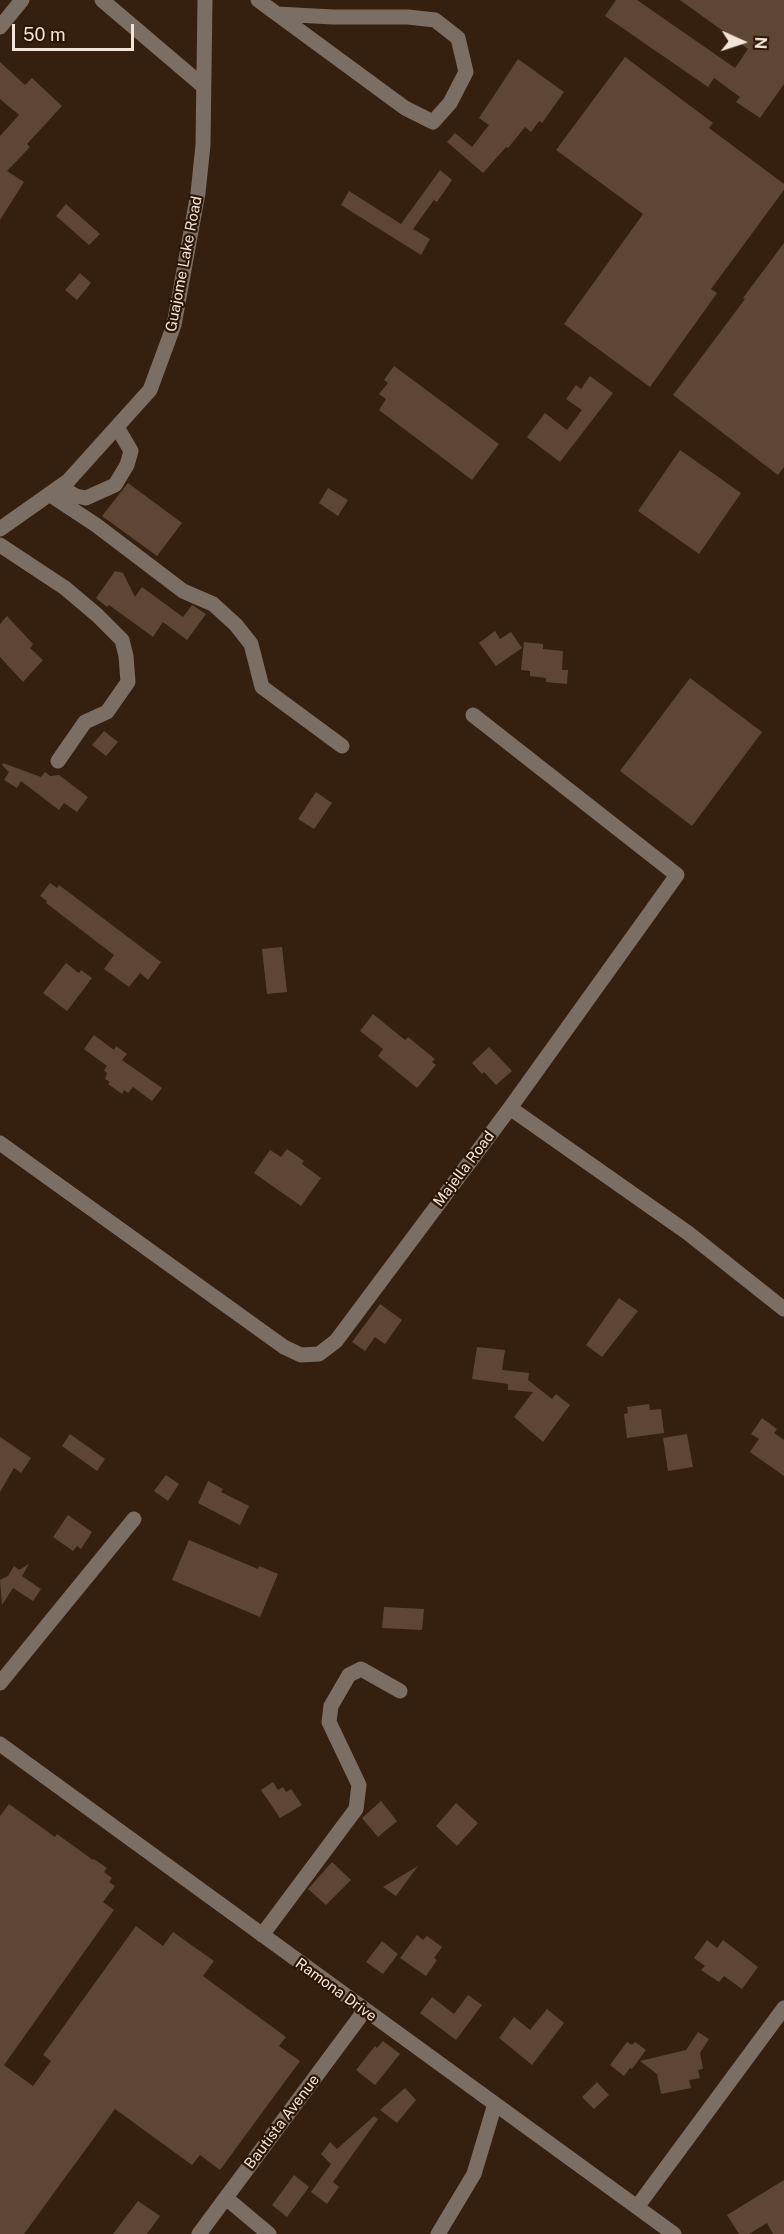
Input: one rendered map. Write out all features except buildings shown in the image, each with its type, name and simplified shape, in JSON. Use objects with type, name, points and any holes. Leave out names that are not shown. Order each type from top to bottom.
[{"type":"street","points":[[0,27],[22,0]]},
{"type":"street","points":[[102,0],[203,86]]},
{"type":"street","name":"Guajome Lake Road","points":[[0,529],[68,481],[150,390],[174,325],[198,193],[203,145],[205,0]]},
{"type":"street","points":[[258,0],[277,14],[405,108],[433,122],[450,103],[465,72],[458,38],[435,20],[408,16],[333,17],[277,14]]},
{"type":"street","points":[[54,490],[86,498],[115,485],[127,465],[131,451],[117,427]]},
{"type":"street","points":[[54,490],[183,591],[213,604],[236,625],[251,644],[262,687],[342,746]]},
{"type":"street","points":[[0,545],[65,588],[122,640],[128,682],[106,712],[85,722],[58,761]]},
{"type":"street","name":"Majella Road","points":[[0,1143],[284,1347],[301,1355],[319,1354],[336,1341],[510,1108],[677,875],[473,715]]},
{"type":"street","points":[[510,1108],[688,1233],[784,1309]]},
{"type":"street","points":[[0,1683],[134,1519]]},
{"type":"street","points":[[262,1935],[356,1809],[359,1785],[329,1722],[331,1706],[349,1675],[362,1669],[400,1691]]},
{"type":"street","name":"Ramona Drive","points":[[0,1744],[674,2234]]},
{"type":"street","points":[[637,2207],[784,2008]]},
{"type":"street","name":"Bautista Avenue","points":[[199,2234],[364,2010]]},
{"type":"street","points":[[438,2234],[474,2174],[495,2104]]},
{"type":"street","points":[[226,2198],[269,2234]]}]
